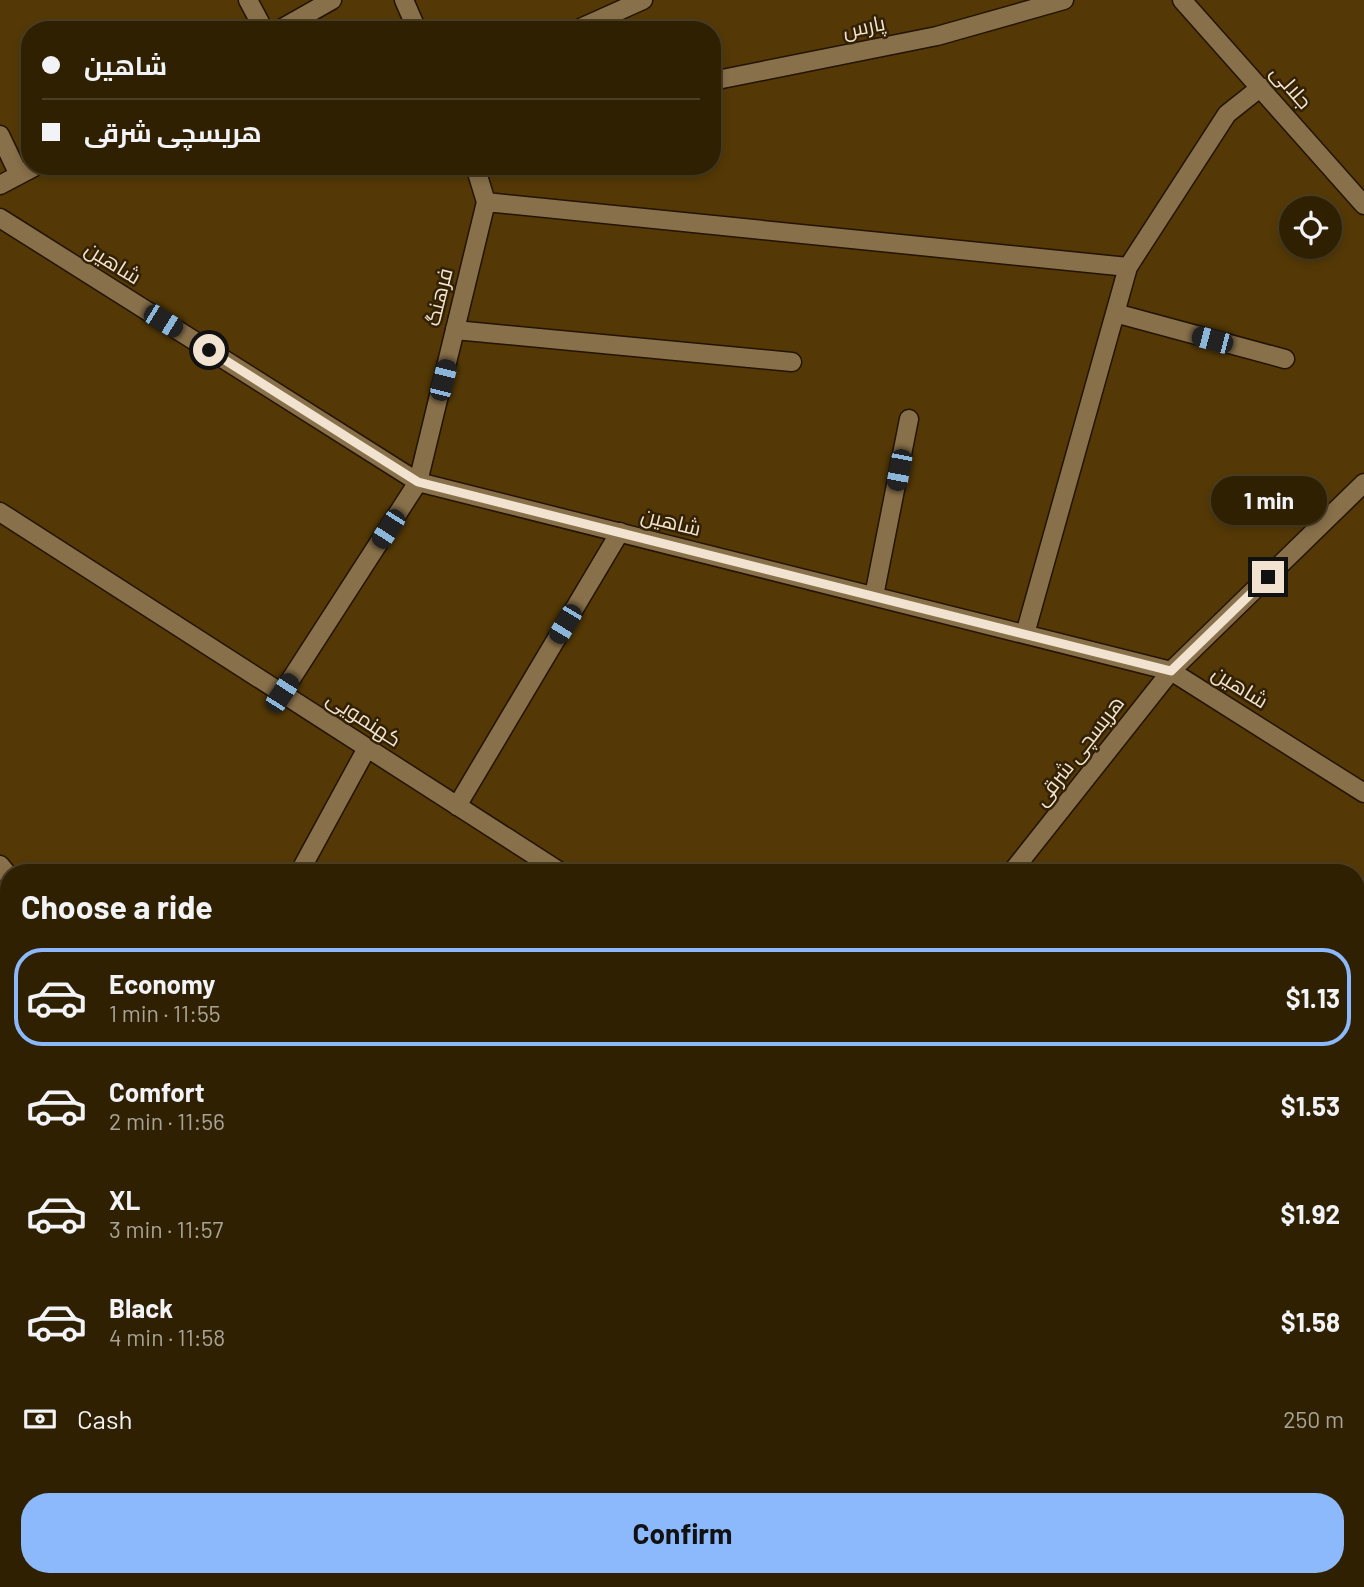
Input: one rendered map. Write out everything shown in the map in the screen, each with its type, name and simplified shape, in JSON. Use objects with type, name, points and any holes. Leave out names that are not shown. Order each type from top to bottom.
[{"type":"street","points":[[248,0],[259,21]]},
{"type":"street","points":[[295,21],[332,0]]},
{"type":"street","points":[[404,0],[413,21]]},
{"type":"street","points":[[596,21],[643,0]]},
{"type":"street","name":"پارس","points":[[721,78],[937,36],[1064,0]]},
{"type":"street","name":"جلالی","points":[[1182,0],[1364,205]]},
{"type":"street","points":[[1025,634],[1128,267],[1227,114],[1261,87]]},
{"type":"street","points":[[0,135],[19,176],[0,185]]},
{"type":"street","points":[[478,175],[486,202],[1128,267]]},
{"type":"street","name":"فرهنگ","points":[[282,693],[418,482],[486,202]]},
{"type":"street","name":"شاهین","points":[[0,218],[418,482],[1171,671],[1364,793]]},
{"type":"street","points":[[1115,313],[1285,359]]},
{"type":"street","points":[[455,330],[792,362]]},
{"type":"street","points":[[874,596],[909,419]]},
{"type":"street","name":"هریسچی شرقی","points":[[1018,864],[1171,671],[1364,483]]},
{"type":"street","name":"کهنمویی","points":[[0,512],[548,864]]},
{"type":"street","points":[[457,806],[620,533]]},
{"type":"street","points":[[304,864],[367,748]]},
{"type":"shaded area","points":[[0,0],[1364,0],[1364,864],[0,864]]},
{"type":"route","points":[[209,350],[418,482],[1171,671],[1268,577]]}]
